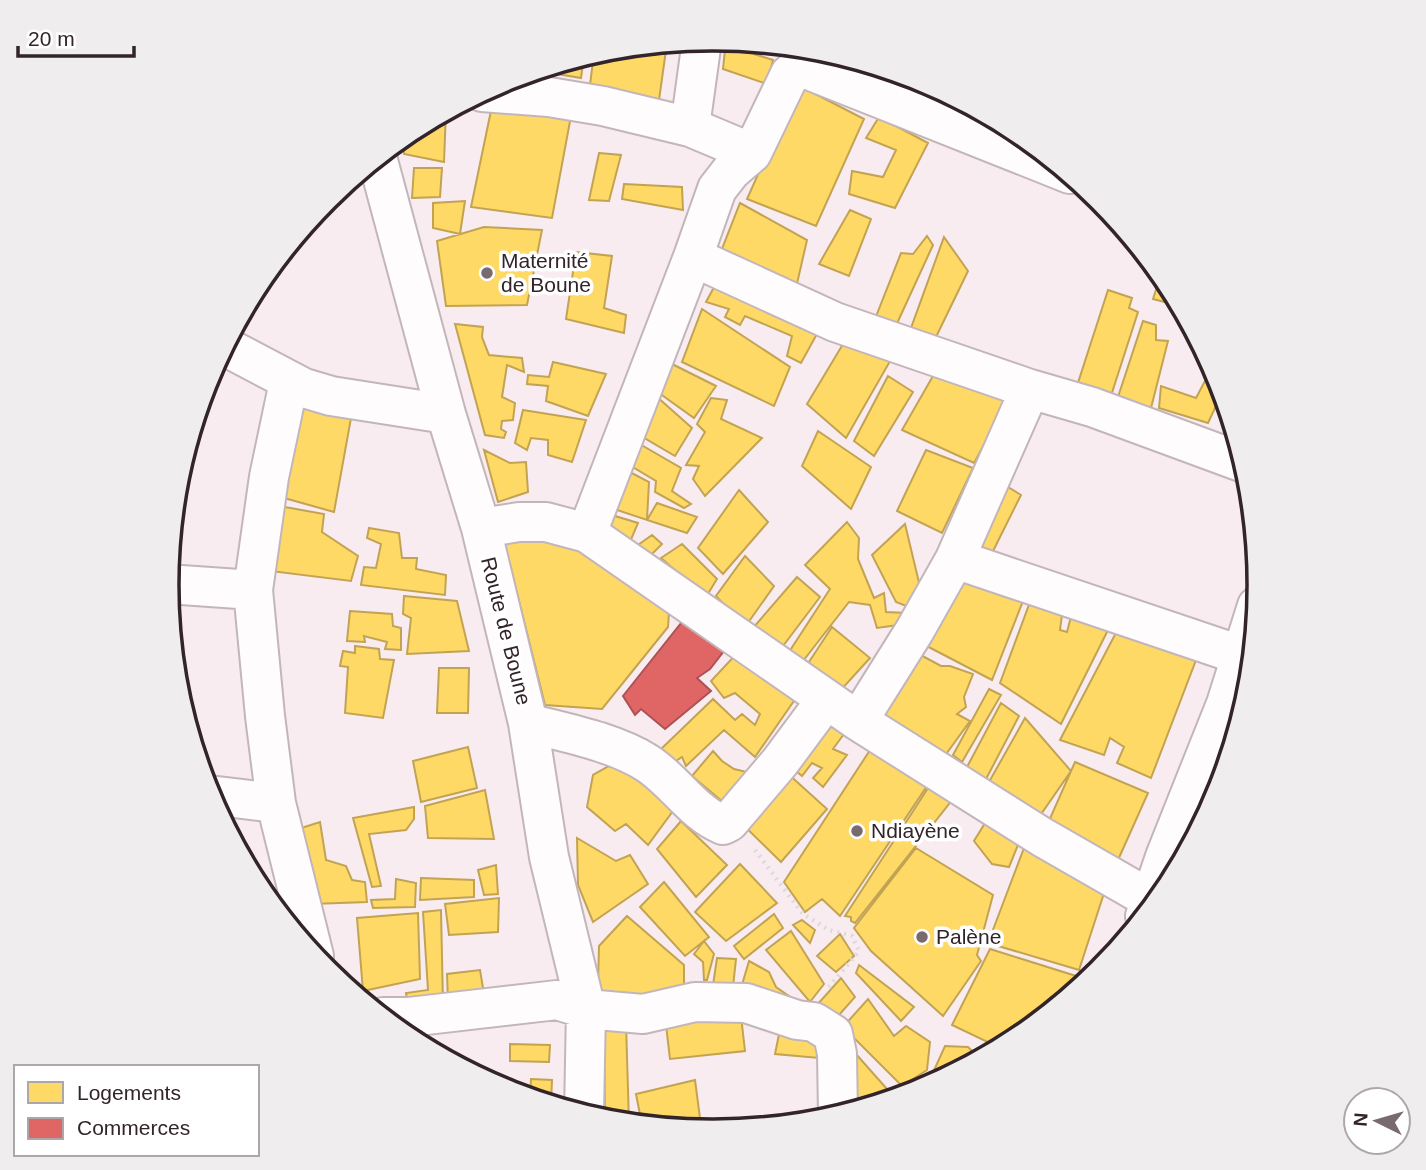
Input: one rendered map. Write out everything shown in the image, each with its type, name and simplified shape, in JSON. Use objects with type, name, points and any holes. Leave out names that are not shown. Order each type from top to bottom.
[{"type":"street","points":[[690,127],[700,51]]},
{"type":"street","points":[[587,534],[694,257],[717,189],[731,171],[752,153],[790,74],[797,69],[806,69],[1014,144]]},
{"type":"street","points":[[503,94],[549,97],[603,106],[690,127],[752,153]]},
{"type":"street","name":"Route de Boune","points":[[380,168],[446,414],[481,528],[528,723],[549,857],[586,1009],[584,1103]]},
{"type":"street","points":[[694,257],[835,321],[1030,389],[1092,407],[1232,458]]},
{"type":"street","points":[[233,351],[289,382],[331,396],[446,414]]},
{"type":"street","points":[[289,382],[269,477],[253,590],[276,803],[309,934]]},
{"type":"street","points":[[858,720],[915,630],[955,559],[1030,389]]},
{"type":"street","points":[[481,528],[519,522],[546,522],[587,534],[827,700],[1042,837],[1141,904]]},
{"type":"street","points":[[955,559],[1240,655]]},
{"type":"street","points":[[179,585],[253,590]]},
{"type":"street","points":[[1237,691],[1240,655],[1244,644]]},
{"type":"street","points":[[528,723],[601,743],[647,763],[715,822],[723,825],[732,819],[780,762],[827,700]]},
{"type":"street","points":[[1176,853],[1230,720]]},
{"type":"street","points":[[223,797],[276,803]]},
{"type":"street","points":[[399,1017],[558,1000],[586,1009],[643,1014],[695,1002],[746,1003],[797,1020],[814,1022],[833,1034],[836,1041],[838,1104]]},
{"type":"path","points":[[732,819],[803,914],[829,930],[852,936],[859,951],[813,1006],[814,1022]]},
{"type":"building: Logements","points":[[725,51],[755,53],[773,60],[767,84],[723,69]]},
{"type":"building: Logements","points":[[666,53],[659,100],[590,85],[593,65]]},
{"type":"building: Logements","points":[[582,67],[581,78],[558,74]]},
{"type":"building: Logements","points":[[798,85],[864,119],[816,226],[747,199]]},
{"type":"building: Logements","points":[[493,101],[571,116],[552,218],[471,207]]},
{"type":"building: Logements","points":[[879,117],[928,143],[895,208],[849,194],[852,171],[883,177],[896,150],[866,138]]},
{"type":"building: Logements","points":[[446,122],[444,162],[404,154],[404,150]]},
{"type":"building: Logements","points":[[599,153],[621,155],[609,201],[589,200]]},
{"type":"building: Logements","points":[[414,168],[442,168],[440,197],[412,198]]},
{"type":"building: Logements","points":[[624,184],[682,187],[683,210],[622,199]]},
{"type":"building: Logements","points":[[465,201],[460,234],[433,228],[433,203]]},
{"type":"building: Logements","points":[[740,203],[807,240],[796,288],[718,259]]},
{"type":"building: Logements","points":[[850,210],[871,219],[849,276],[819,264]]},
{"type":"building: Logements","name":"Maternité de Boune","points":[[484,227],[542,230],[527,305],[446,306],[437,241]]},
{"type":"building: Logements","points":[[927,236],[933,245],[894,330],[875,319],[901,253],[913,254]]},
{"type":"building: Logements","points":[[944,237],[968,271],[936,337],[911,328]]},
{"type":"building: Logements","points":[[576,252],[612,256],[604,308],[626,315],[624,333],[566,319]]},
{"type":"building: Logements","points":[[720,276],[823,323],[801,363],[787,356],[792,336],[745,316],[740,325],[725,317],[729,309],[706,302]]},
{"type":"building: Logements","points":[[1157,288],[1166,302],[1153,299]]},
{"type":"building: Logements","points":[[1108,290],[1132,298],[1129,308],[1138,312],[1109,402],[1076,389]]},
{"type":"building: Logements","points":[[702,309],[790,367],[774,406],[682,362]]},
{"type":"building: Logements","points":[[1143,321],[1156,325],[1156,340],[1168,341],[1151,408],[1117,400]]},
{"type":"building: Logements","points":[[455,324],[483,327],[482,337],[489,355],[522,358],[524,372],[507,365],[502,397],[515,403],[513,420],[502,421],[501,429],[506,432],[504,438],[485,435]]},
{"type":"building: Logements","points":[[849,334],[893,356],[846,438],[807,404]]},
{"type":"building: Logements","points":[[553,362],[606,374],[588,416],[546,401],[548,386],[527,384],[528,375],[549,377]]},
{"type":"building: Logements","points":[[672,364],[716,386],[694,418],[659,393]]},
{"type":"building: Logements","points":[[937,369],[1007,402],[974,463],[902,430]]},
{"type":"building: Logements","points":[[888,376],[913,392],[874,456],[854,441]]},
{"type":"building: Logements","points":[[1206,379],[1216,406],[1208,423],[1159,408],[1161,386],[1196,398]]},
{"type":"building: Logements","points":[[291,392],[353,407],[334,512],[270,494]]},
{"type":"building: Logements","points":[[656,396],[692,428],[675,456],[641,436]]},
{"type":"building: Logements","points":[[711,398],[727,400],[721,419],[762,438],[705,496],[693,479],[699,466],[686,465],[705,432],[697,424]]},
{"type":"building: Logements","points":[[523,410],[586,420],[572,462],[548,455],[548,440],[531,438],[527,450],[515,443]]},
{"type":"building: Logements","points":[[818,431],[871,467],[851,509],[802,466]]},
{"type":"building: Logements","points":[[631,439],[681,468],[672,491],[691,504],[684,508],[655,492],[656,481],[626,463]]},
{"type":"building: Logements","points":[[484,450],[510,463],[526,462],[528,492],[498,502]]},
{"type":"building: Logements","points":[[926,450],[973,468],[942,533],[897,511]]},
{"type":"building: Logements","points":[[624,469],[649,482],[647,520],[608,507]]},
{"type":"building: Logements","points":[[992,477],[1021,495],[989,559],[963,544]]},
{"type":"building: Logements","points":[[739,490],[768,522],[723,574],[698,548]]},
{"type":"building: Logements","points":[[657,503],[697,517],[687,533],[647,520]]},
{"type":"building: Logements","points":[[268,504],[324,514],[322,532],[358,556],[351,581],[262,570]]},
{"type":"building: Logements","points":[[615,516],[638,523],[630,542],[603,529]]},
{"type":"building: Logements","points":[[847,522],[859,538],[858,559],[874,598],[884,593],[886,612],[907,613],[905,624],[877,628],[870,605],[849,602],[803,661],[789,652],[830,589],[805,565]]},
{"type":"building: Logements","points":[[905,524],[922,595],[914,609],[896,602],[872,555]]},
{"type":"building: Logements","points":[[369,528],[399,533],[402,558],[417,558],[416,569],[446,575],[445,595],[361,585],[364,567],[376,568],[381,544],[367,538]]},
{"type":"building: Logements","points":[[652,535],[662,544],[651,555],[638,545]]},
{"type":"building: Logements","points":[[504,541],[581,541],[669,612],[668,627],[602,709],[545,705]]},
{"type":"building: Logements","points":[[682,544],[717,579],[706,597],[661,558]]},
{"type":"building: Logements","points":[[745,556],[774,586],[745,627],[716,596]]},
{"type":"building: Logements","points":[[958,571],[1023,601],[992,680],[919,642]]},
{"type":"building: Logements","points":[[797,577],[820,597],[783,646],[753,628]]},
{"type":"building: Logements","points":[[404,596],[457,601],[469,651],[407,654],[411,618],[403,614]]},
{"type":"building: Logements","points":[[1030,602],[1062,615],[1060,630],[1067,632],[1074,605],[1113,620],[1061,724],[1000,683]]},
{"type":"building: Logements","points":[[350,611],[392,614],[393,626],[401,628],[401,650],[385,649],[387,642],[364,636],[365,642],[347,641]]},
{"type":"building: Logements","points":[[1120,625],[1196,660],[1151,778],[1117,763],[1124,747],[1110,738],[1104,755],[1060,740]]},
{"type":"building: Logements","points":[[832,627],[870,658],[840,691],[807,665]]},
{"type":"building: Logements","points":[[355,646],[379,649],[380,659],[394,660],[383,718],[345,713],[348,667],[340,666],[343,651],[355,653]]},
{"type":"building: Logements","points":[[739,651],[796,698],[755,757],[724,730],[686,766],[682,757],[673,763],[661,749],[713,699],[735,720],[742,714],[755,725],[760,714],[735,693],[724,698],[711,681]]},
{"type":"building: Logements","points":[[915,652],[941,666],[950,666],[973,674],[964,697],[966,707],[957,714],[970,721],[944,757],[873,712]]},
{"type":"building: Logements","points":[[439,668],[469,668],[468,713],[437,713]]},
{"type":"building: Logements","points":[[989,689],[1001,695],[962,762],[953,755]]},
{"type":"building: Logements","points":[[819,701],[849,727],[833,749],[847,755],[823,787],[813,778],[822,768],[812,763],[802,776],[778,756]]},
{"type":"building: Logements","points":[[1001,703],[1019,716],[985,781],[967,767]]},
{"type":"building: Logements","points":[[1025,718],[1071,771],[1039,817],[989,782]]},
{"type":"building: Logements","points":[[468,747],[477,788],[421,802],[413,761]]},
{"type":"building: Logements","name":"Ndiayène","points":[[872,747],[931,780],[840,916],[822,899],[805,912],[784,882]]},
{"type":"building: Logements","points":[[713,751],[734,769],[747,772],[723,802],[692,776]]},
{"type":"building: Logements","points":[[623,758],[681,800],[648,845],[626,824],[615,831],[587,807],[593,775]]},
{"type":"building: Logements","points":[[775,762],[827,809],[781,862],[733,815]]},
{"type":"building: Logements","points":[[1075,762],[1148,793],[1118,860],[1048,823]]},
{"type":"building: Logements","points":[[932,782],[956,795],[855,923],[851,921],[851,917],[845,916]]},
{"type":"building: Logements","points":[[485,790],[494,839],[428,838],[425,806]]},
{"type":"building: Logements","points":[[414,807],[414,819],[406,830],[369,834],[381,886],[372,887],[353,818]]},
{"type":"building: Logements","points":[[993,810],[1020,840],[1009,867],[992,864],[974,841]]},
{"type":"building: Logements","points":[[681,821],[727,865],[696,897],[657,849]]},
{"type":"building: Logements","points":[[320,822],[326,860],[346,866],[352,880],[365,882],[367,902],[312,904],[295,830]]},
{"type":"building: Logements","points":[[577,838],[616,861],[630,855],[648,884],[593,922],[578,885]]},
{"type":"building: Logements","points":[[1027,840],[1107,884],[1079,970],[988,943]]},
{"type":"building: Logements","name":"Palène","points":[[916,848],[993,895],[977,955],[981,961],[943,1016],[871,951],[854,928]]},
{"type":"building: Logements","points":[[740,864],[777,903],[726,941],[695,912]]},
{"type":"building: Logements","points":[[496,865],[498,894],[484,895],[478,870]]},
{"type":"building: Logements","points":[[421,878],[474,880],[474,897],[420,900]]},
{"type":"building: Logements","points":[[396,879],[416,883],[415,907],[373,908],[371,900],[395,899]]},
{"type":"building: Logements","points":[[664,882],[709,937],[685,956],[640,907]]},
{"type":"building: Logements","points":[[499,898],[498,932],[449,935],[445,904]]},
{"type":"building: Logements","points":[[441,910],[443,1003],[408,1007],[406,993],[428,990],[423,912]]},
{"type":"building: Logements","points":[[418,913],[420,979],[365,991],[363,988],[357,918]]},
{"type":"building: Logements","points":[[774,914],[783,928],[744,959],[734,946]]},
{"type":"building: Logements","points":[[627,916],[684,965],[684,984],[665,1007],[603,1007],[598,983],[599,946]]},
{"type":"building: Logements","points":[[802,920],[815,930],[810,943],[793,925]]},
{"type":"building: Logements","points":[[791,931],[824,984],[810,1002],[766,950]]},
{"type":"building: Logements","points":[[840,934],[854,956],[836,972],[817,956]]},
{"type":"building: Logements","points":[[704,941],[714,954],[707,980],[704,980],[703,962],[694,954]]},
{"type":"building: Logements","points":[[990,949],[1076,976],[1038,1009],[989,1043],[952,1025]]},
{"type":"building: Logements","points":[[717,958],[736,959],[732,996],[712,992]]},
{"type":"building: Logements","points":[[749,961],[769,972],[776,987],[809,1010],[739,995]]},
{"type":"building: Logements","points":[[859,965],[914,1007],[901,1021],[856,973]]},
{"type":"building: Logements","points":[[480,970],[485,1000],[448,1001],[447,974]]},
{"type":"building: Logements","points":[[841,978],[855,997],[831,1024],[816,1006]]},
{"type":"building: Logements","points":[[868,999],[894,1036],[906,1026],[930,1042],[927,1070],[901,1085],[843,1027]]},
{"type":"building: Logements","points":[[741,1016],[745,1051],[670,1059],[666,1025]]},
{"type":"building: Logements","points":[[626,1023],[629,1112],[605,1108],[604,1025]]},
{"type":"building: Logements","points":[[781,1024],[821,1033],[819,1058],[775,1054]]},
{"type":"building: Logements","points":[[840,1036],[888,1090],[843,1103]]},
{"type":"building: Logements","points":[[510,1044],[550,1045],[549,1062],[510,1061]]},
{"type":"building: Logements","points":[[945,1046],[968,1047],[973,1052],[949,1064],[934,1071]]},
{"type":"building: Logements","points":[[531,1079],[552,1080],[551,1094],[531,1087]]},
{"type":"building: Logements","points":[[695,1080],[700,1118],[640,1114],[636,1094]]},
{"type":"building: Commerces","points":[[689,613],[731,642],[710,669],[697,678],[711,691],[665,729],[641,709],[635,715],[623,696]]},
{"type":"place","name":"Maternité de Boune","points":[[487,273]]},
{"type":"place","name":"Ndiayène","points":[[857,831]]},
{"type":"place","name":"Palène","points":[[922,937]]}]
